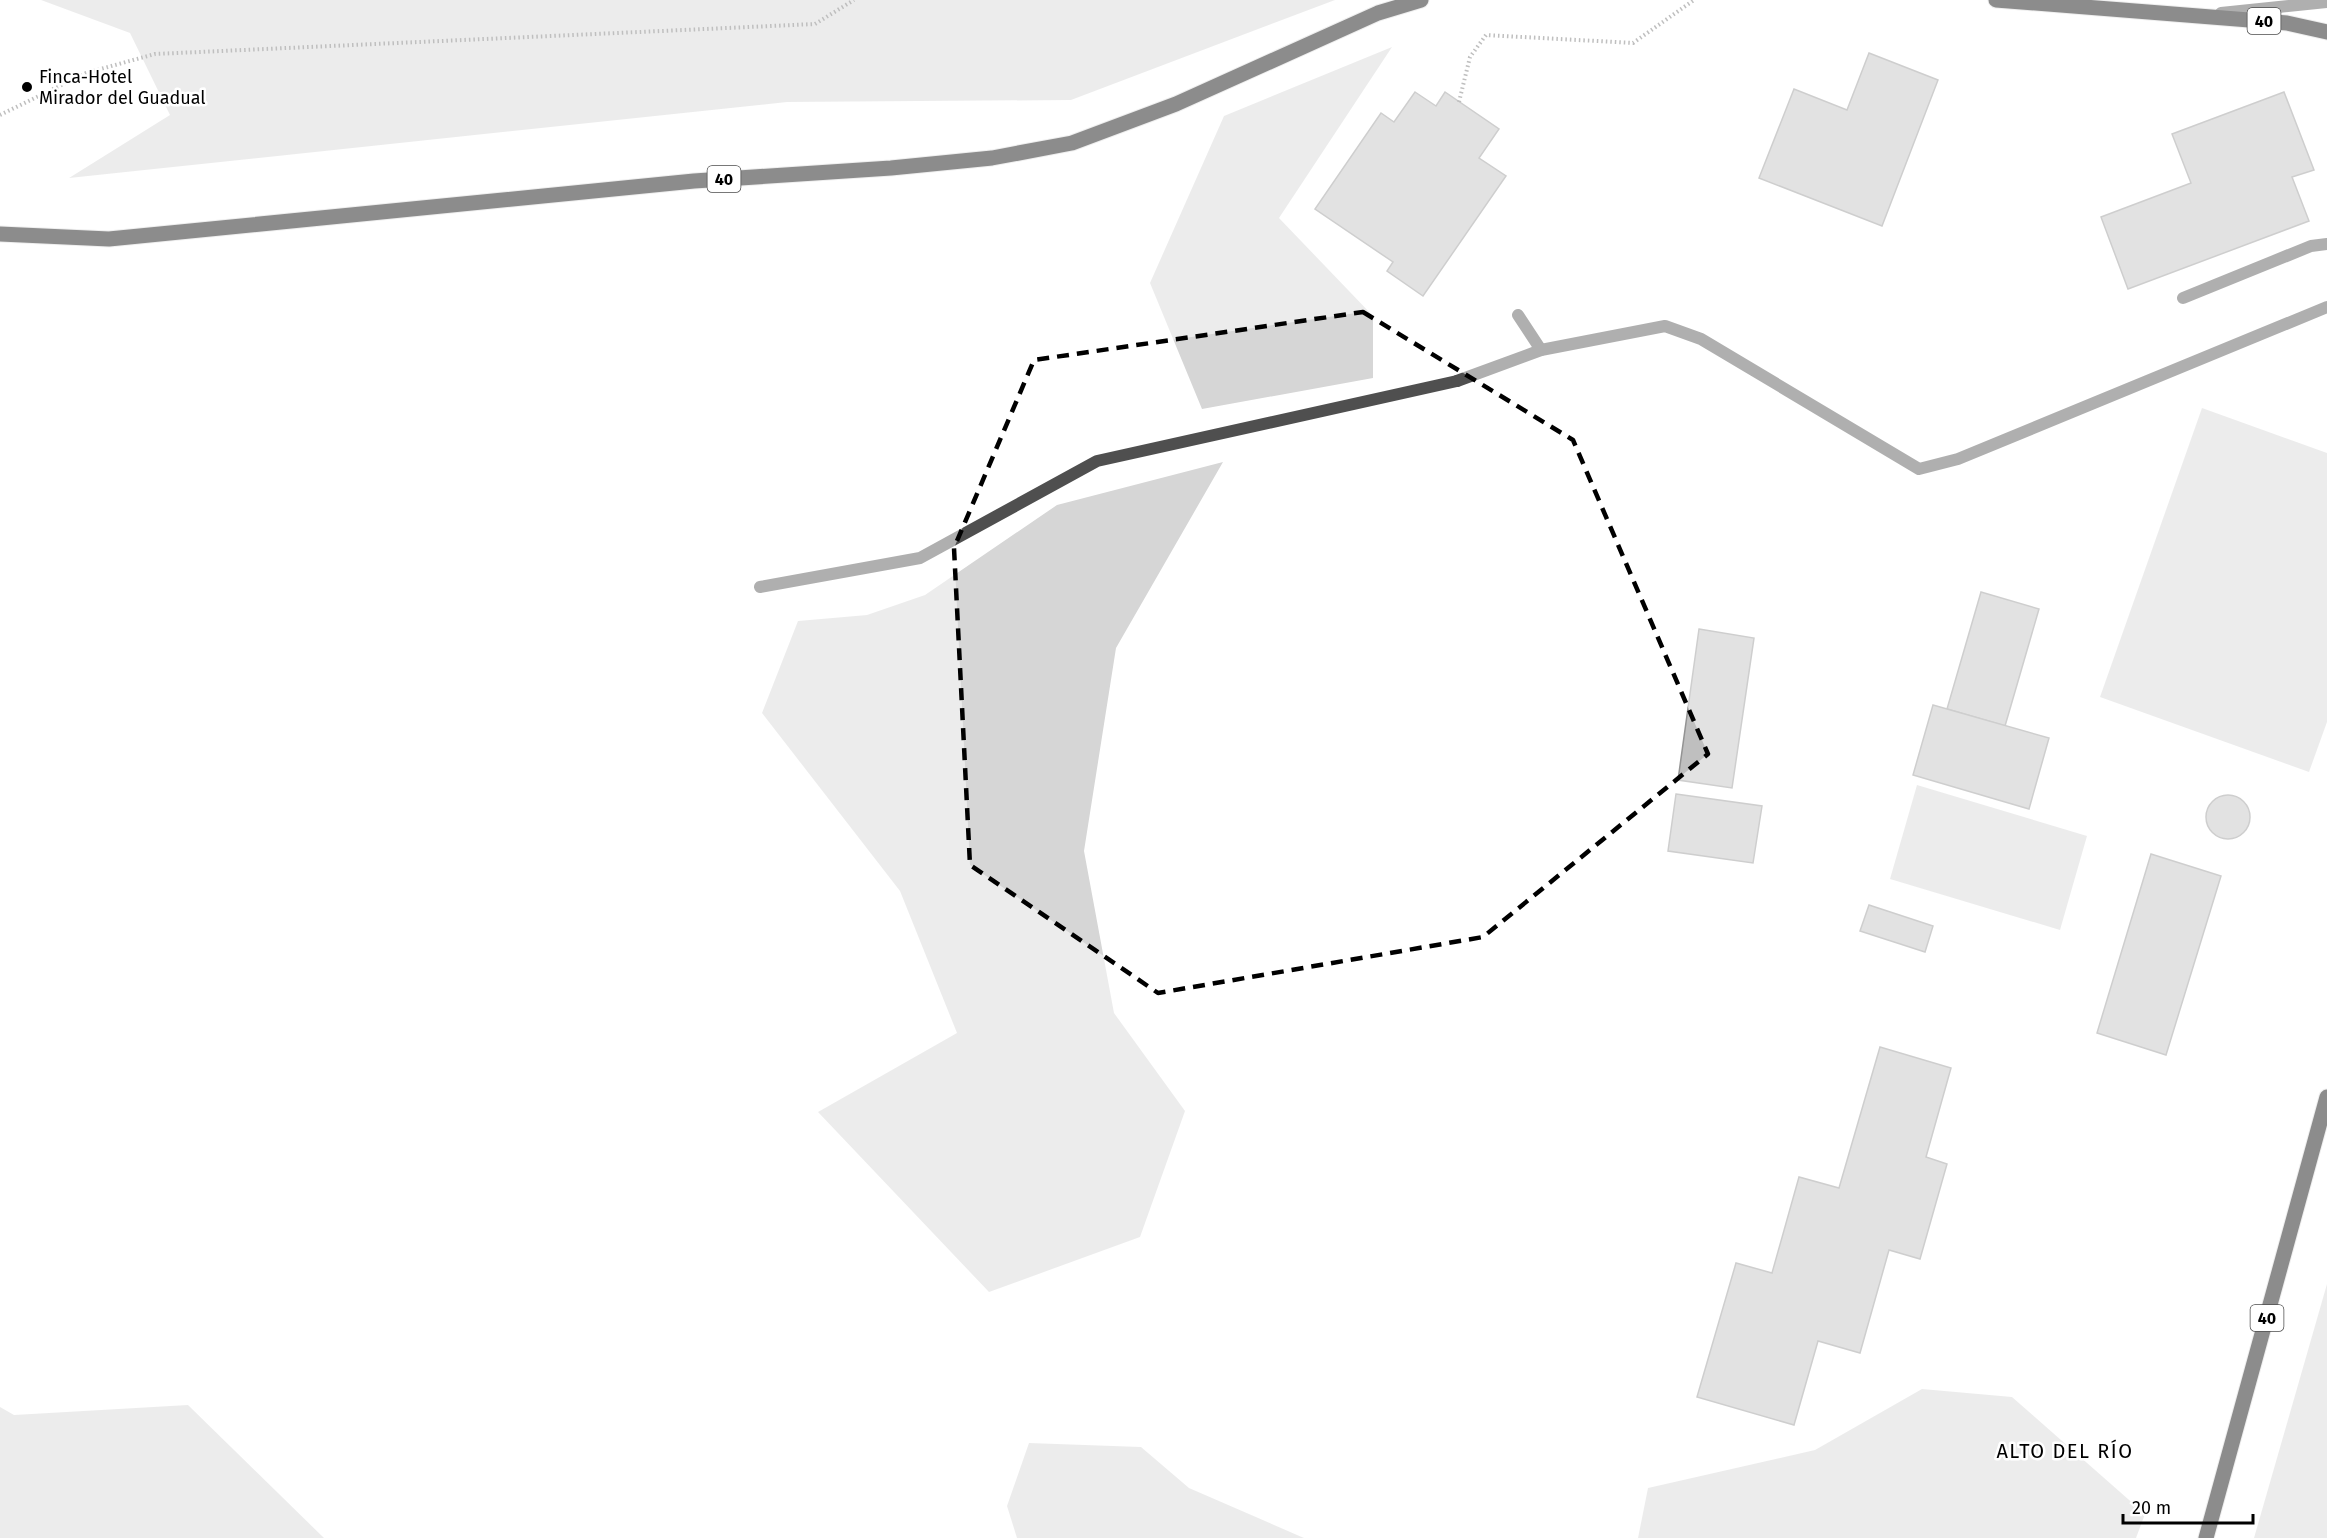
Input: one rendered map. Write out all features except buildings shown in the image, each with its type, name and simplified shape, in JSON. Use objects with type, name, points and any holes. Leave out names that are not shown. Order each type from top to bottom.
[{"type":"main road","name":"40","points":[[0,234],[109,239],[694,181],[992,158],[1072,143],[1176,104],[1378,13],[1421,0]]},
{"type":"main road","name":"40","points":[[1996,0],[2287,23],[2327,32]]},
{"type":"main road","name":"40","points":[[2206,1538],[2327,1097]]},
{"type":"street","points":[[2201,15],[2327,2]]},
{"type":"street","points":[[2183,298],[2311,246],[2327,244]]},
{"type":"street","points":[[760,587],[920,558],[1097,461],[1457,381],[1541,350],[1665,326],[1701,339],[1919,470],[1958,459],[2327,307]]},
{"type":"street","points":[[1518,315],[1541,350]]},
{"type":"path","points":[[0,115],[86,73],[155,54],[815,24],[854,0]]},
{"type":"path","points":[[1459,102],[1470,57],[1486,35],[1633,43],[1694,0]]},
{"type":"highlighted area","points":[[1363,312],[1573,440],[1708,754],[1483,937],[1158,993],[970,865],[954,548],[1034,360]]},
{"type":"shaded area","points":[[41,0],[1335,0],[1071,100],[787,102],[69,178],[170,115],[130,33]]},
{"type":"shaded area","points":[[1392,47],[1279,218],[1373,316],[1373,378],[1202,409],[1150,283],[1224,116]]},
{"type":"shaded area","points":[[2202,408],[2327,453],[2327,722],[2309,772],[2100,697]]},
{"type":"shaded area","points":[[1223,462],[1116,648],[1084,851],[1114,1013],[1185,1111],[1140,1237],[989,1292],[818,1112],[957,1033],[900,891],[762,713],[798,621],[867,615],[925,595],[1057,505]]},
{"type":"shaded area","points":[[1917,785],[2087,836],[2060,930],[1890,879]]},
{"type":"shaded area","points":[[2327,1284],[2327,1538],[2254,1538]]},
{"type":"shaded area","points":[[1922,1389],[2012,1397],[2145,1514],[2136,1538],[1638,1538],[1648,1488],[1815,1450]]},
{"type":"shaded area","points":[[188,1405],[324,1538],[0,1538],[0,1407],[14,1415]]},
{"type":"shaded area","points":[[1029,1443],[1141,1447],[1189,1488],[1304,1538],[1017,1538],[1007,1506]]},
{"type":"place","name":"Finca-Hotel Mirador del Guadual","points":[[27,87]]},
{"type":"district","name":"ALTO DEL RÍO","points":[[2065,1451]]}]
